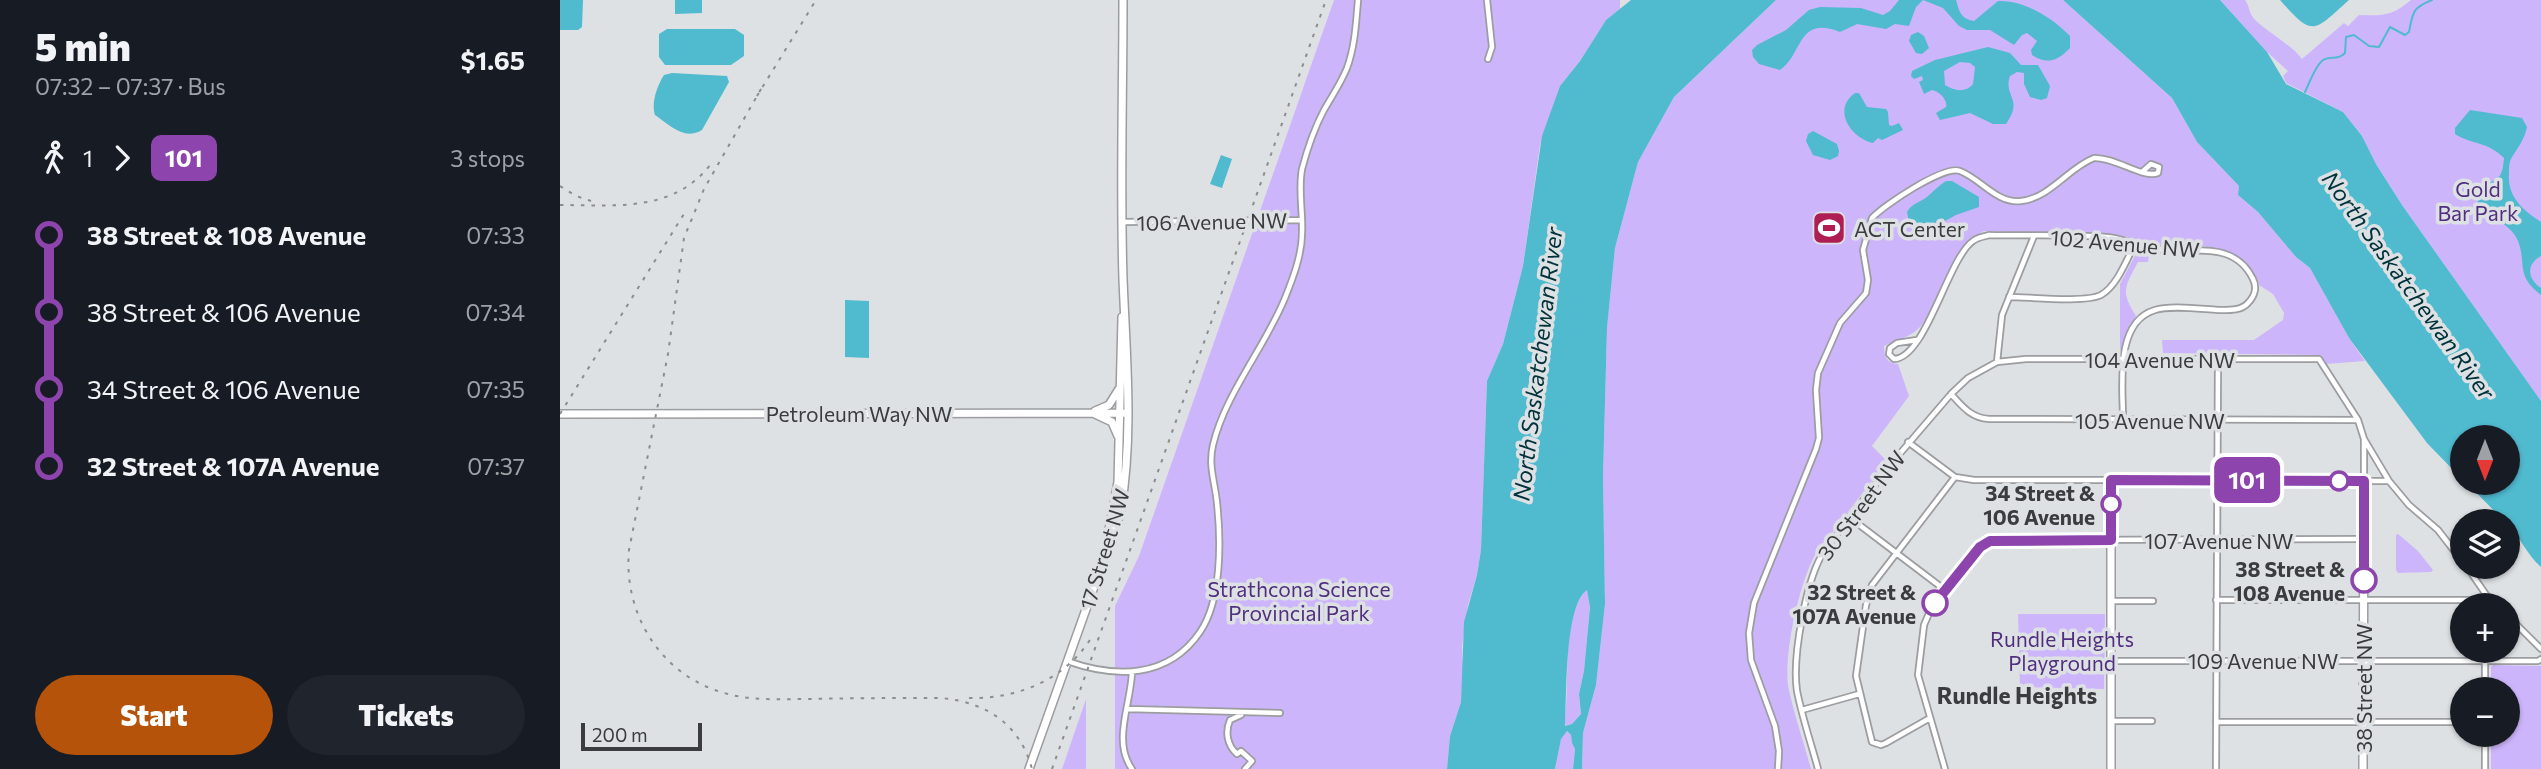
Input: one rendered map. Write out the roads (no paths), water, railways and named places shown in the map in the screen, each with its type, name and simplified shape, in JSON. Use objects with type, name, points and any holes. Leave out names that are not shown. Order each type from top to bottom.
[{"type":"street","name":"17 Street NW","points":[[1029,769],[1120,514],[1124,493],[1123,0]]},
{"type":"street","points":[[1068,661],[1099,671],[1132,672],[1158,665],[1187,647],[1200,632],[1211,611],[1215,595],[1219,531],[1217,499],[1210,467],[1213,446],[1232,399],[1285,298],[1299,260],[1302,170],[1318,122],[1350,59],[1358,0]]},
{"type":"street","points":[[1488,0],[1492,47],[1488,59]]},
{"type":"street","points":[[1779,769],[1776,731],[1751,660],[1749,633],[1754,603],[1816,449],[1819,426],[1816,390],[1821,365],[1840,323],[1863,298],[1868,287],[1863,250],[1869,223],[1875,215],[1946,171],[1961,171],[2001,197],[2014,202],[2035,198],[2091,159],[2105,158],[2142,172]]},
{"type":"street","name":"106 Avenue NW","points":[[1123,222],[1302,220]]},
{"type":"street","name":"102 Avenue NW","points":[[1917,340],[1931,319],[1963,252],[1973,241],[1989,236],[2107,237],[2134,246],[2160,250],[2202,249],[2219,252],[2233,259],[2250,275],[2255,284],[2254,294],[2250,302],[2242,307],[2230,310],[2154,310],[2140,318],[2133,328],[2122,358]]},
{"type":"street","points":[[1997,362],[2000,323],[2035,236]]},
{"type":"street","points":[[2009,297],[2086,298],[2101,295],[2114,283],[2134,246]]},
{"type":"street","name":"17 Street NW","points":[[1101,566],[1117,492],[1124,413],[1121,385],[1123,279]]},
{"type":"street","points":[[1917,340],[1900,359],[1894,359],[1889,354],[1890,348],[1897,343],[1917,340]]},
{"type":"street","points":[[2122,358],[2123,419]]},
{"type":"street","name":"104 Avenue NW","points":[[1997,362],[2011,359],[2319,359],[2358,420]]},
{"type":"street","points":[[2216,769],[2218,359]]},
{"type":"street","name":"30 Street NW","points":[[1818,769],[1796,677],[1809,584],[1818,560],[1908,442],[1951,394],[1968,378],[1997,362]]},
{"type":"street","points":[[1091,412],[1109,405],[1121,385]]},
{"type":"street","name":"105 Avenue NW","points":[[1951,394],[1965,409],[1983,419],[2358,420]]},
{"type":"street","points":[[1091,412],[1112,422],[1121,443]]},
{"type":"street","name":"Petroleum Way NW","points":[[560,414],[1124,413]]},
{"type":"street","points":[[2358,420],[2364,439],[2389,481],[2450,546]]},
{"type":"street","name":"38 Street NW","points":[[2363,769],[2364,439]]},
{"type":"street","points":[[1908,442],[1955,477],[1974,480],[2389,481]]},
{"type":"street","points":[[1930,718],[1886,743],[1877,744],[1871,737],[1856,676],[1868,593],[1955,477]]},
{"type":"street","points":[[2111,480],[2111,769]]},
{"type":"street","points":[[1850,517],[1945,590],[1926,618],[1918,669],[1945,769]]},
{"type":"street","name":"107 Avenue NW","points":[[1945,590],[1980,547],[1990,541],[2364,539]]},
{"type":"street","points":[[2216,600],[2450,600]]},
{"type":"street","points":[[2111,601],[2153,601]]},
{"type":"street","points":[[2520,628],[2541,649]]},
{"type":"street","name":"109 Avenue NW","points":[[2520,661],[2541,659]]},
{"type":"street","name":"109 Avenue NW","points":[[2111,661],[2450,661]]},
{"type":"street","points":[[1132,672],[1122,743],[1126,760],[1132,769]]},
{"type":"street","points":[[1802,710],[1859,694]]},
{"type":"street","points":[[1128,709],[1280,713]]},
{"type":"street","points":[[1245,769],[1252,761],[1241,751],[1237,754],[1230,746],[1228,725],[1233,717],[1252,713]]},
{"type":"street","points":[[2111,721],[2152,721]]},
{"type":"street","points":[[2216,722],[2450,722]]},
{"type":"street","points":[[2485,747],[2485,769]]},
{"type":"water","points":[[560,0],[583,0],[582,27],[578,30],[560,30]]},
{"type":"water","points":[[675,0],[702,0],[702,13],[675,14]]},
{"type":"water","name":"North Saskatchewan River","points":[[1631,0],[1776,0],[1674,97],[1638,162],[1615,248],[1607,328],[1603,476],[1605,604],[1596,685],[1583,733],[1582,769],[1573,769],[1575,749],[1567,731],[1561,739],[1555,769],[1447,769],[1450,736],[1461,702],[1464,622],[1481,550],[1487,381],[1503,344],[1523,266],[1542,136],[1560,86],[1580,61],[1606,20]],"holes":[[[1587,590],[1590,607],[1579,694],[1581,714],[1572,724],[1565,726],[1570,632],[1580,599]]]},
{"type":"water","points":[[1899,0],[1923,0],[1916,7],[1909,26],[1895,24],[1886,29],[1857,24],[1840,32],[1826,28],[1816,29],[1802,39],[1780,70],[1759,64],[1753,57],[1752,50],[1757,45],[1786,30],[1809,10],[1820,7],[1861,8],[1883,15]]},
{"type":"water","points":[[1923,0],[1956,0],[1963,16],[1974,21],[1998,1],[2028,7],[2063,29],[2070,36],[2070,48],[2057,59],[2043,60],[2032,55],[2031,50],[2037,41],[2027,33],[2014,45],[1990,30],[1967,30],[1959,26],[1943,8]]},
{"type":"water","name":"North Saskatchewan River","points":[[2063,0],[2220,0],[2267,52],[2286,84],[2343,112],[2362,136],[2402,205],[2541,401],[2541,567],[2520,539],[2520,509],[2492,509],[2479,495],[2520,495],[2520,425],[2450,425],[2450,467],[2427,443],[2349,338],[2310,268],[2296,257],[2258,212],[2238,195],[2239,186],[2197,142],[2172,98]]},
{"type":"water","points":[[2280,0],[2349,0],[2328,19],[2314,26],[2300,21]]},
{"type":"water","points":[[667,29],[735,29],[744,35],[744,56],[731,65],[665,65],[659,57],[659,34]]},
{"type":"water","points":[[1918,32],[1924,36],[1929,48],[1922,54],[1916,53],[1909,41],[1911,35]]},
{"type":"water","points":[[1988,47],[2010,53],[2021,65],[2038,65],[2050,86],[2047,98],[2041,100],[2030,97],[2024,84],[2024,73],[2017,72],[2010,76],[2013,109],[2006,124],[1993,124],[1970,113],[1940,120],[1936,113],[1946,107],[1944,99],[1932,90],[1924,94],[1919,82],[1923,80],[1922,76],[1914,79],[1911,76],[1912,71],[1935,60]],"holes":[[[1960,62],[1970,63],[1975,67],[1973,84],[1970,87],[1960,90],[1945,85],[1944,71]]]},
{"type":"water","points":[[672,73],[727,76],[729,82],[702,130],[683,133],[655,115],[654,100],[659,84],[664,75]]},
{"type":"water","points":[[1855,93],[1859,93],[1867,107],[1886,109],[1889,125],[1899,123],[1903,130],[1882,140],[1878,138],[1873,143],[1857,135],[1845,115],[1848,100]]},
{"type":"water","points":[[2470,110],[2522,118],[2527,127],[2510,161],[2509,182],[2518,202],[2541,222],[2541,256],[2533,263],[2530,272],[2541,288],[2541,295],[2528,282],[2515,235],[2478,202],[2480,187],[2498,178],[2504,158],[2486,146],[2455,134],[2455,128]]},
{"type":"water","points":[[1813,131],[1837,144],[1838,156],[1830,160],[1813,155],[1806,141],[1808,134]]},
{"type":"water","points":[[1221,155],[1232,159],[1222,188],[1210,184]]},
{"type":"water","points":[[1946,181],[1952,181],[1979,197],[1979,207],[1936,226],[1915,228],[1909,222],[1907,212]]},
{"type":"water","points":[[845,300],[869,301],[869,358],[845,357]]},
{"type":"waterway","points":[[2305,92],[2323,60],[2345,53],[2346,37],[2354,35],[2369,46],[2379,47],[2390,27],[2405,35],[2409,32],[2414,12],[2432,0]]},
{"type":"railway","points":[[757,96],[816,0]]},
{"type":"railway","points":[[1052,769],[1326,0]]},
{"type":"railway","points":[[761,89],[704,189],[684,238],[668,354],[629,550],[633,598],[641,620],[652,641],[684,674],[705,686],[728,694],[768,699],[941,698],[973,704],[999,718],[1010,728],[1019,739],[1032,769]]},
{"type":"railway","points":[[560,205],[621,205],[661,199],[695,181],[710,165]]},
{"type":"railway","points":[[560,186],[591,201]]},
{"type":"railway","points":[[560,414],[687,209]]},
{"type":"railway","points":[[969,698],[1006,695],[1056,675],[1070,664],[1093,635]]},
{"type":"place","name":"ACT Center","points":[[1829,228]]},
{"type":"place","name":"34 Street & 106 Avenue","points":[[2111,504]]},
{"type":"place","name":"38 Street & 108 Avenue","points":[[2364,580]]},
{"type":"place","name":"32 Street & 107A Avenue","points":[[1935,603]]},
{"type":"district","name":"Rundle Heights","points":[[2017,695]]},
{"type":"park label","name":"Gold Bar Park","points":[[2478,200]]},
{"type":"park label","name":"Strathcona Science Provincial Park","points":[[1299,600]]},
{"type":"park label","name":"Rundle Heights Playground","points":[[2062,650]]}]
